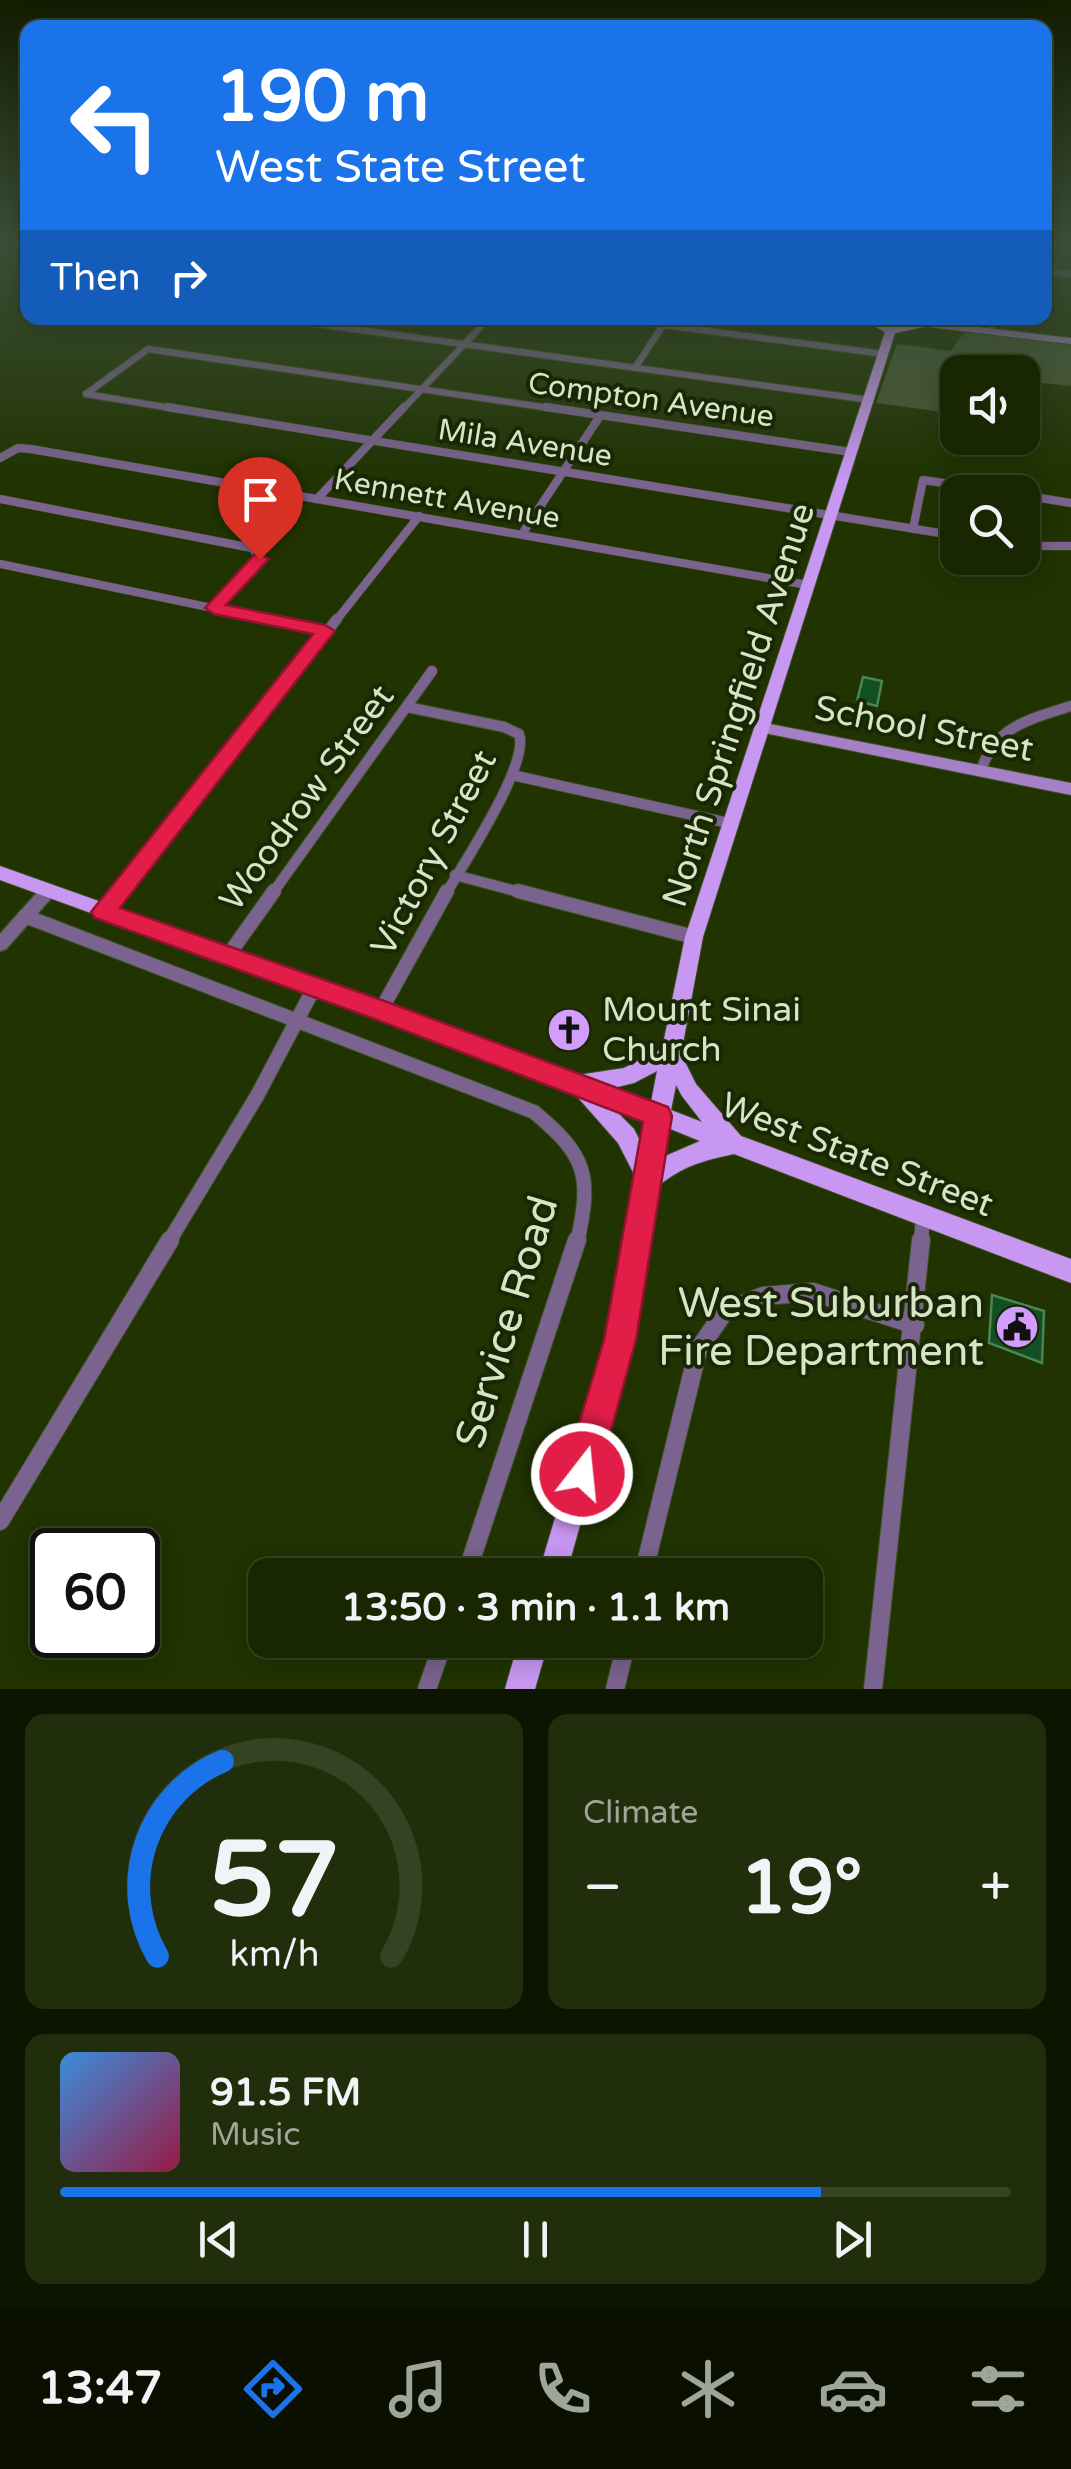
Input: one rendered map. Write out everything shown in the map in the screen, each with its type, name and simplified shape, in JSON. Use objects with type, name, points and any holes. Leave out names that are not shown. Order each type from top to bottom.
[{"type":"main road","name":"North Springfield Avenue","points":[[557,1558],[620,1340],[658,1116],[694,938],[870,400],[889,325]]},
{"type":"main road","points":[[941,325],[1071,341]]},
{"type":"main road","name":"School Street","points":[[764,728],[1071,789]]},
{"type":"main road","name":"West State Street","points":[[0,873],[381,1010],[1071,1270]]},
{"type":"main road","points":[[575,1084],[627,1077],[671,1054],[689,1090],[735,1144]]},
{"type":"main road","points":[[575,1084],[626,1136],[648,1180],[677,1158],[700,1148],[735,1144]]},
{"type":"main road","points":[[520,1689],[529,1658]]},
{"type":"street","points":[[323,325],[870,400]]},
{"type":"street","points":[[317,499],[482,325]]},
{"type":"street","points":[[635,368],[663,325],[884,354]]},
{"type":"street","points":[[990,331],[991,325]]},
{"type":"street","name":"Compton Avenue","points":[[86,394],[148,349],[851,452]]},
{"type":"street","name":"Mila Avenue","points":[[86,394],[940,533]]},
{"type":"street","points":[[522,534],[600,416]]},
{"type":"street","name":"Kennett Avenue","points":[[0,458],[18,448],[808,586]]},
{"type":"street","points":[[913,528],[923,480],[940,482]]},
{"type":"street","points":[[1040,498],[1071,503]]},
{"type":"street","points":[[0,500],[252,548],[260,559],[214,608]]},
{"type":"street","points":[[103,912],[419,516]]},
{"type":"street","points":[[1040,546],[1071,546]]},
{"type":"street","points":[[0,564],[325,631]]},
{"type":"street","name":"Woodrow Street","points":[[227,957],[432,671]]},
{"type":"street","points":[[981,770],[992,740],[1013,726],[1071,706]]},
{"type":"street","name":"Victory Street","points":[[381,1010],[512,775],[522,742],[519,734],[504,727],[407,707]]},
{"type":"street","points":[[512,775],[732,824]]},
{"type":"street","points":[[456,875],[694,938]]},
{"type":"street","points":[[0,945],[48,892]]},
{"type":"street","name":"Service Road","points":[[25,916],[534,1112],[562,1134],[586,1165],[588,1201],[576,1246],[472,1558]]},
{"type":"street","points":[[0,1521],[314,988]]},
{"type":"street","points":[[873,1689],[923,1215]]},
{"type":"street","points":[[646,1558],[698,1350],[725,1311],[762,1296],[813,1292],[914,1325]]},
{"type":"street","points":[[428,1689],[438,1658]]},
{"type":"street","points":[[615,1689],[623,1658]]},
{"type":"green space","points":[[968,332],[1071,345],[1071,386],[1040,383],[1040,355],[940,355],[940,412],[876,403],[897,344],[951,351]]},
{"type":"building","points":[[863,677],[882,681],[877,706],[857,701]]},
{"type":"building","name":"West Suburban Fire Department","points":[[992,1295],[1044,1311],[1042,1363],[989,1343]]},
{"type":"place","name":"Mount Sinai Church","points":[[569,1030]]},
{"type":"place","name":"West Suburban Fire Department","points":[[1017,1327]]},
{"type":"route","points":[[260,559],[214,608],[325,631],[103,912],[381,1010],[658,1116],[620,1340],[582,1474]]}]
